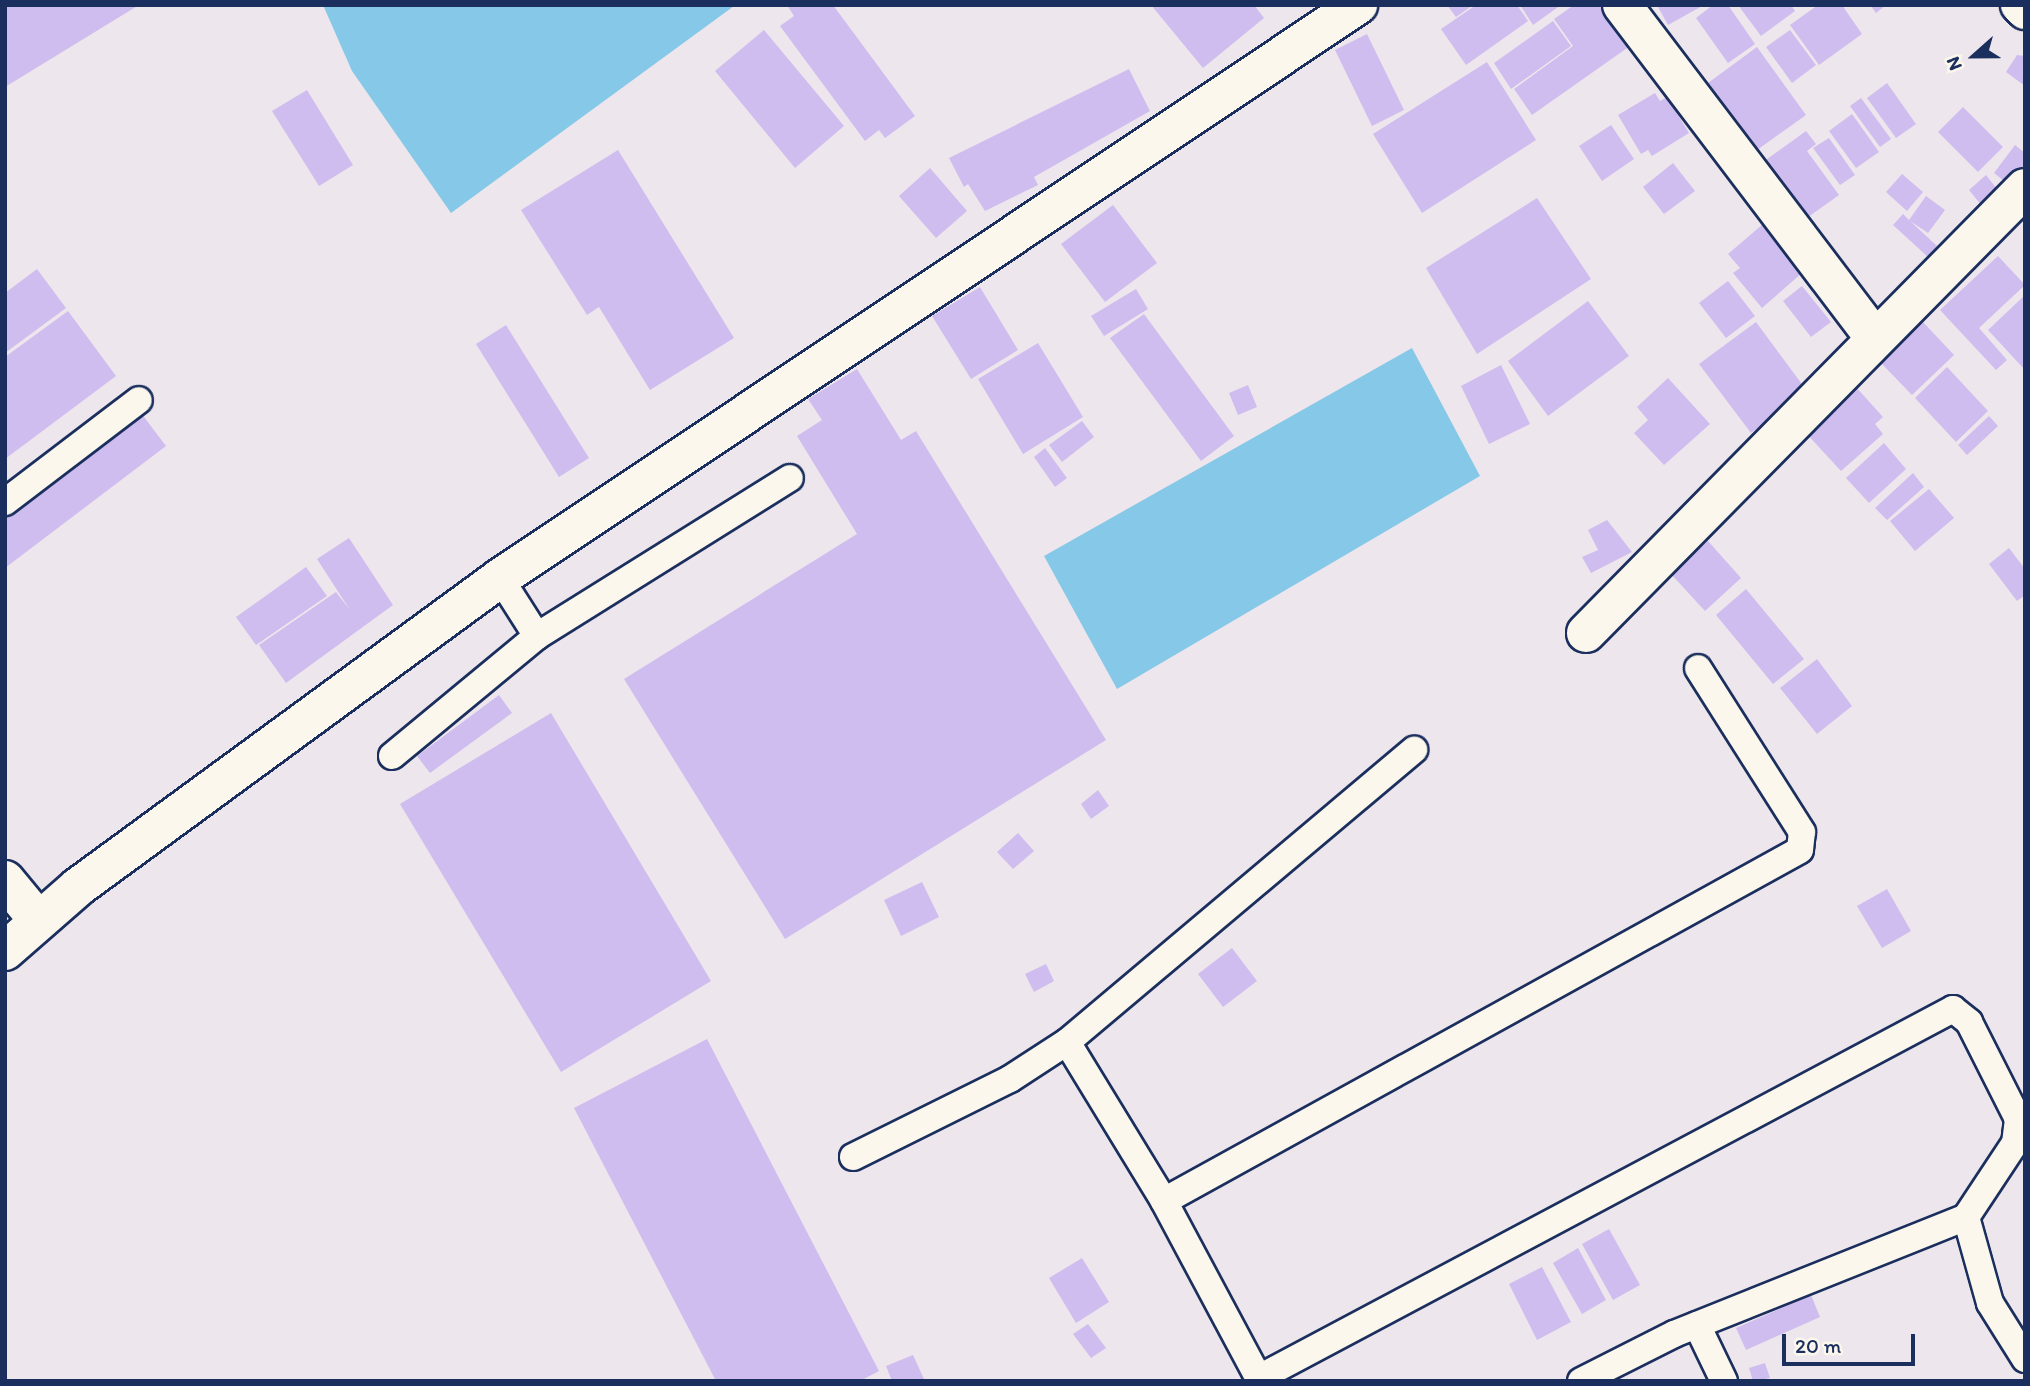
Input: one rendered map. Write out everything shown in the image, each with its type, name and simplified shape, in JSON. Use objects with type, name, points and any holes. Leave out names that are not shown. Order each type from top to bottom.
[{"type":"street","points":[[5,951],[39,921],[500,578],[1358,5]]},
{"type":"street","points":[[1622,5],[1875,338]]},
{"type":"street","points":[[2020,5],[2025,10]]},
{"type":"street","points":[[1586,634],[2025,188]]},
{"type":"street","points":[[5,880],[39,921]]},
{"type":"lane","points":[[5,502],[139,400]]},
{"type":"lane","points":[[392,756],[537,636],[790,478]]},
{"type":"lane","points":[[500,578],[537,636]]},
{"type":"lane","points":[[1164,1201],[1800,850],[1802,832],[1698,668]]},
{"type":"lane","points":[[853,1157],[1010,1079],[1067,1042],[1414,750]]},
{"type":"lane","points":[[1067,1042],[1164,1201],[1259,1379],[1953,1009],[1969,1022],[2018,1119],[2015,1143],[1966,1217],[1697,1325],[1581,1381]]},
{"type":"lane","points":[[1966,1217],[1990,1303],[2025,1359]]},
{"type":"lane","points":[[1697,1325],[1724,1381]]},
{"type":"water","points":[[323,5],[734,6],[451,213],[352,71]]},
{"type":"water","points":[[1412,348],[1480,476],[1117,689],[1044,556]]},
{"type":"building","points":[[5,5],[139,5],[5,87]]},
{"type":"building","points":[[787,5],[833,5],[915,116],[885,138],[879,130],[865,141],[780,26],[794,16]]},
{"type":"building","points":[[1151,5],[1254,5],[1264,18],[1203,68]]},
{"type":"building","points":[[1447,5],[1473,5],[1456,17]]},
{"type":"building","points":[[1476,5],[1517,5],[1528,21],[1466,65],[1441,29]]},
{"type":"building","points":[[1520,5],[1561,5],[1533,25]]},
{"type":"building","points":[[1574,5],[1602,5],[1630,46],[1532,115],[1514,89],[1573,46],[1554,19]]},
{"type":"building","points":[[1657,5],[1704,5],[1668,25]]},
{"type":"building","points":[[1713,5],[1728,5],[1755,44],[1728,63],[1696,18]]},
{"type":"building","points":[[1738,5],[1791,5],[1795,11],[1761,36]]},
{"type":"building","points":[[1818,5],[1842,5],[1862,34],[1819,65],[1790,25]]},
{"type":"building","points":[[1870,5],[1886,5],[1876,13]]},
{"type":"building","points":[[1553,21],[1571,46],[1511,89],[1494,63]]},
{"type":"building","points":[[764,30],[844,126],[795,168],[715,71]]},
{"type":"building","points":[[1790,30],[1816,65],[1792,83],[1766,47]]},
{"type":"building","points":[[1367,34],[1404,110],[1372,126],[1335,50]]},
{"type":"building","points":[[1757,47],[1806,115],[1757,150],[1708,83]]},
{"type":"building","points":[[2017,55],[2025,56],[2025,86],[2006,72]]},
{"type":"building","points":[[1487,62],[1536,140],[1422,213],[1373,134]]},
{"type":"building","points":[[1129,69],[1150,111],[1034,177],[1038,185],[985,211],[968,184],[964,187],[949,158]]},
{"type":"building","points":[[1887,83],[1916,124],[1896,138],[1867,98]]},
{"type":"building","points":[[307,90],[353,165],[319,186],[272,111]]},
{"type":"building","points":[[1655,93],[1660,101],[1667,97],[1689,133],[1652,156],[1648,150],[1641,154],[1618,115]]},
{"type":"building","points":[[1861,98],[1891,139],[1880,147],[1850,106]]},
{"type":"building","points":[[1963,107],[2003,147],[1978,172],[1938,132]]},
{"type":"building","points":[[1852,114],[1879,152],[1856,168],[1829,131]]},
{"type":"building","points":[[1611,125],[1634,159],[1602,181],[1579,146]]},
{"type":"building","points":[[1806,131],[1816,144],[1807,151],[1839,195],[1804,220],[1763,162]]},
{"type":"building","points":[[1829,138],[1855,175],[1840,185],[1813,148]]},
{"type":"building","points":[[2015,145],[2025,153],[2019,193],[1994,173]]},
{"type":"building","points":[[618,150],[734,338],[650,390],[599,307],[587,315],[521,210]]},
{"type":"building","points":[[1673,163],[1695,191],[1664,214],[1643,187]]},
{"type":"building","points":[[930,168],[967,211],[936,238],[899,196]]},
{"type":"building","points":[[1902,174],[1923,192],[1907,211],[1886,192]]},
{"type":"building","points":[[1986,175],[2008,203],[1991,217],[1969,190]]},
{"type":"building","points":[[1926,196],[1945,210],[1928,233],[1910,221],[1937,246],[1928,257],[1893,225],[1903,214],[1909,220]]},
{"type":"building","points":[[1537,198],[1591,279],[1477,354],[1426,268]]},
{"type":"building","points":[[1113,205],[1157,263],[1105,302],[1061,244]]},
{"type":"building","points":[[1763,224],[1803,272],[1762,308],[1733,273],[1740,268],[1728,254]]},
{"type":"building","points":[[1998,256],[2025,285],[1979,328],[2007,360],[1996,370],[1940,310]]},
{"type":"building","points":[[37,269],[66,308],[5,353],[5,293]]},
{"type":"building","points":[[1728,281],[1755,316],[1726,338],[1699,303]]},
{"type":"building","points":[[1802,286],[1831,322],[1811,337],[1783,301]]},
{"type":"building","points":[[980,287],[1018,350],[971,379],[932,316]]},
{"type":"building","points":[[1136,289],[1148,309],[1104,336],[1091,316]]},
{"type":"building","points":[[2025,295],[2025,370],[1988,330]]},
{"type":"building","points":[[1588,301],[1629,356],[1548,416],[1508,361]]},
{"type":"building","points":[[68,311],[116,376],[5,459],[5,357]]},
{"type":"building","points":[[1144,314],[1234,436],[1201,461],[1110,338]]},
{"type":"building","points":[[1756,322],[1807,391],[1751,433],[1699,364]]},
{"type":"building","points":[[1923,322],[1954,355],[1912,395],[1881,363]]},
{"type":"building","points":[[506,325],[589,458],[559,477],[476,344]]},
{"type":"building","points":[[1038,343],[1083,417],[1023,454],[978,379]]},
{"type":"building","points":[[1501,365],[1530,424],[1489,444],[1461,386]]},
{"type":"building","points":[[1947,367],[1988,411],[1956,442],[1915,398]]},
{"type":"building","points":[[857,369],[901,440],[916,431],[1106,740],[785,939],[624,679],[857,534],[797,436],[822,420],[808,399]]},
{"type":"building","points":[[1668,378],[1710,424],[1664,465],[1634,433],[1648,420],[1637,407]]},
{"type":"building","points":[[1248,385],[1257,407],[1238,415],[1229,393]]},
{"type":"building","points":[[1855,386],[1883,417],[1875,424],[1883,434],[1841,471],[1805,432]]},
{"type":"building","points":[[138,409],[166,446],[5,568],[5,508]]},
{"type":"building","points":[[1989,416],[1998,426],[1967,455],[1958,445]]},
{"type":"building","points":[[1082,421],[1094,437],[1062,462],[1049,445]]},
{"type":"building","points":[[1884,443],[1906,469],[1869,503],[1846,478]]},
{"type":"building","points":[[1045,448],[1067,478],[1055,487],[1034,457]]},
{"type":"building","points":[[1913,473],[1924,487],[1887,520],[1875,508]]},
{"type":"building","points":[[1929,489],[1954,518],[1915,551],[1890,521]]},
{"type":"building","points":[[1607,520],[1632,552],[1591,573],[1582,557],[1598,550],[1588,530]]},
{"type":"building","points":[[349,538],[393,605],[286,683],[259,645],[336,592],[350,610],[317,559]]},
{"type":"building","points":[[1708,541],[1741,578],[1705,611],[1671,574]]},
{"type":"building","points":[[2009,548],[2025,569],[2025,595],[2017,601],[1989,564]]},
{"type":"building","points":[[306,567],[327,596],[256,645],[236,617]]},
{"type":"building","points":[[1746,589],[1804,659],[1773,684],[1716,615]]},
{"type":"building","points":[[1817,659],[1852,706],[1817,734],[1780,688]]},
{"type":"building","points":[[499,695],[512,713],[430,773],[417,756]]},
{"type":"building","points":[[551,713],[711,981],[561,1072],[400,804]]},
{"type":"building","points":[[1098,790],[1109,806],[1091,819],[1081,804]]},
{"type":"building","points":[[1018,833],[1034,851],[1013,869],[997,852]]},
{"type":"building","points":[[922,882],[939,917],[901,936],[884,900]]},
{"type":"building","points":[[1887,889],[1911,931],[1882,948],[1857,906]]},
{"type":"building","points":[[1232,948],[1257,981],[1223,1007],[1198,974]]},
{"type":"building","points":[[1046,964],[1054,981],[1034,992],[1025,974]]},
{"type":"building","points":[[707,1039],[879,1371],[860,1381],[716,1381],[574,1108]]},
{"type":"building","points":[[1609,1229],[1640,1285],[1613,1300],[1582,1244]]},
{"type":"building","points":[[1578,1248],[1606,1300],[1582,1314],[1553,1263]]},
{"type":"building","points":[[1082,1258],[1109,1302],[1076,1323],[1049,1278]]},
{"type":"building","points":[[1542,1267],[1571,1322],[1537,1340],[1509,1284]]},
{"type":"building","points":[[1811,1295],[1820,1317],[1746,1350],[1736,1328]]},
{"type":"building","points":[[1088,1324],[1106,1348],[1091,1358],[1073,1334]]},
{"type":"building","points":[[913,1355],[924,1379],[892,1381],[886,1366]]},
{"type":"building","points":[[1765,1363],[1770,1378],[1753,1381],[1749,1368]]}]
